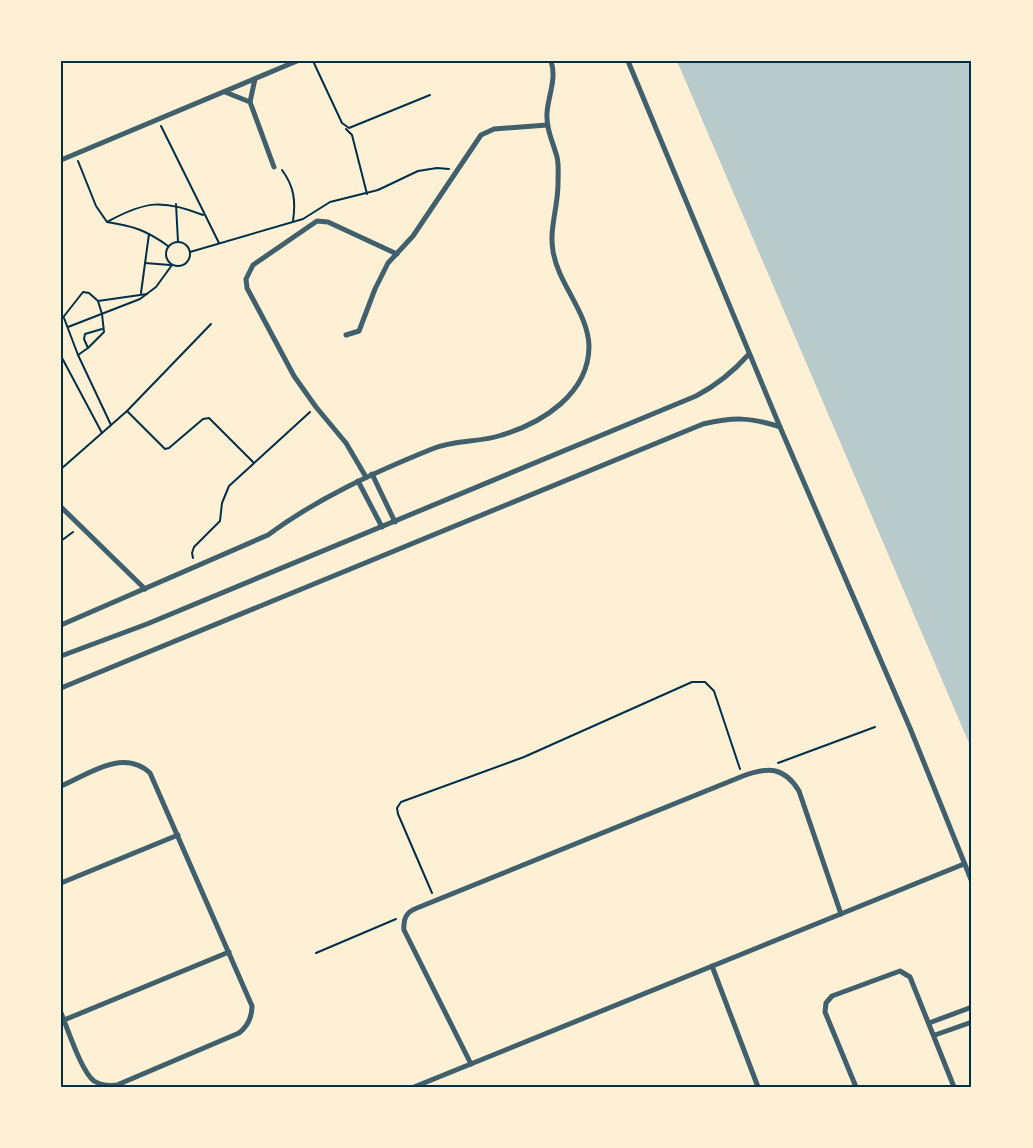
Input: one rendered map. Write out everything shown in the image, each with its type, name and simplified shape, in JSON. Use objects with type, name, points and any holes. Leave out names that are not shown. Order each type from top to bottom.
[{"type":"street","points":[[61,160],[296,61]]},
{"type":"street","points":[[61,625],[268,535],[294,515],[372,474],[444,444],[502,435],[540,419],[563,402],[580,379],[587,360],[588,339],[553,252],[552,232],[558,185],[557,159],[547,125],[554,79],[551,61]]},
{"type":"street","points":[[628,61],[780,428],[910,728],[972,882]]},
{"type":"street","points":[[255,79],[250,102],[274,167]]},
{"type":"street","points":[[225,92],[250,102]]},
{"type":"street","points":[[346,335],[359,331],[381,276],[413,236],[481,135],[488,131],[547,125]]},
{"type":"street","points":[[366,477],[351,449],[316,407],[294,376],[249,295],[246,279],[253,266],[317,221],[328,222],[397,254]]},
{"type":"street","points":[[61,656],[147,624],[696,396],[716,385],[734,371],[749,354]]},
{"type":"street","points":[[61,688],[703,424],[729,418],[755,419],[780,428]]},
{"type":"street","points":[[372,474],[395,522]]},
{"type":"street","points":[[358,481],[382,527]]},
{"type":"street","points":[[61,507],[145,588]]},
{"type":"street","points":[[61,786],[116,762],[134,762],[150,773],[252,1006],[250,1022],[239,1033],[117,1085],[101,1084],[87,1074],[61,1013]]},
{"type":"street","points":[[471,1064],[404,930],[404,919],[407,914],[435,900],[761,769],[775,770],[786,776],[799,791],[840,914]]},
{"type":"street","points":[[61,883],[178,835]]},
{"type":"street","points":[[414,1087],[964,864]]},
{"type":"street","points":[[64,1020],[229,952]]},
{"type":"street","points":[[712,966],[758,1087]]},
{"type":"street","points":[[856,1087],[825,1012],[829,999],[900,971],[910,977],[935,1035],[954,1087]]},
{"type":"street","points":[[929,1023],[972,1007]]},
{"type":"street","points":[[935,1035],[972,1022]]},
{"type":"path","points":[[314,61],[345,127],[352,135],[367,194]]},
{"type":"path","points":[[345,127],[354,128],[430,95]]},
{"type":"path","points":[[158,120],[219,243]]},
{"type":"path","points":[[75,154],[96,206],[107,222],[136,227],[149,232],[168,246]]},
{"type":"path","points":[[270,158],[281,167],[294,193],[296,207],[293,221]]},
{"type":"path","points":[[190,252],[303,219],[330,202],[367,194],[418,171],[437,168],[456,170]]},
{"type":"path","points":[[107,222],[128,210],[144,206],[176,204],[205,215]]},
{"type":"path","points":[[176,204],[178,242]]},
{"type":"path","points":[[141,293],[149,232]]},
{"type":"path","points":[[145,263],[177,266],[186,263],[190,252],[187,246],[178,242],[168,246]]},
{"type":"path","points":[[168,246],[166,258],[172,265]]},
{"type":"path","points":[[68,327],[148,294],[156,288],[172,265]]},
{"type":"path","points":[[61,320],[82,293],[89,293],[98,301],[104,332],[78,355]]},
{"type":"path","points":[[98,301],[141,293],[148,294]]},
{"type":"path","points":[[64,318],[78,355],[111,425]]},
{"type":"path","points":[[61,469],[126,411],[211,324]]},
{"type":"path","points":[[88,348],[84,340],[85,334],[102,329]]},
{"type":"path","points":[[61,356],[102,433]]},
{"type":"path","points":[[200,565],[192,556],[194,547],[220,521],[222,503],[229,486],[316,407]]},
{"type":"path","points":[[126,411],[165,449],[203,419],[209,418],[254,463]]},
{"type":"path","points":[[61,541],[80,527]]},
{"type":"path","points":[[435,900],[398,814],[397,808],[401,802],[524,757],[692,682],[705,682],[714,691],[743,776]]},
{"type":"path","points":[[761,769],[875,727]]},
{"type":"path","points":[[316,953],[407,914]]},
{"type":"shaded area","points":[[677,61],[972,61],[972,750]]}]
